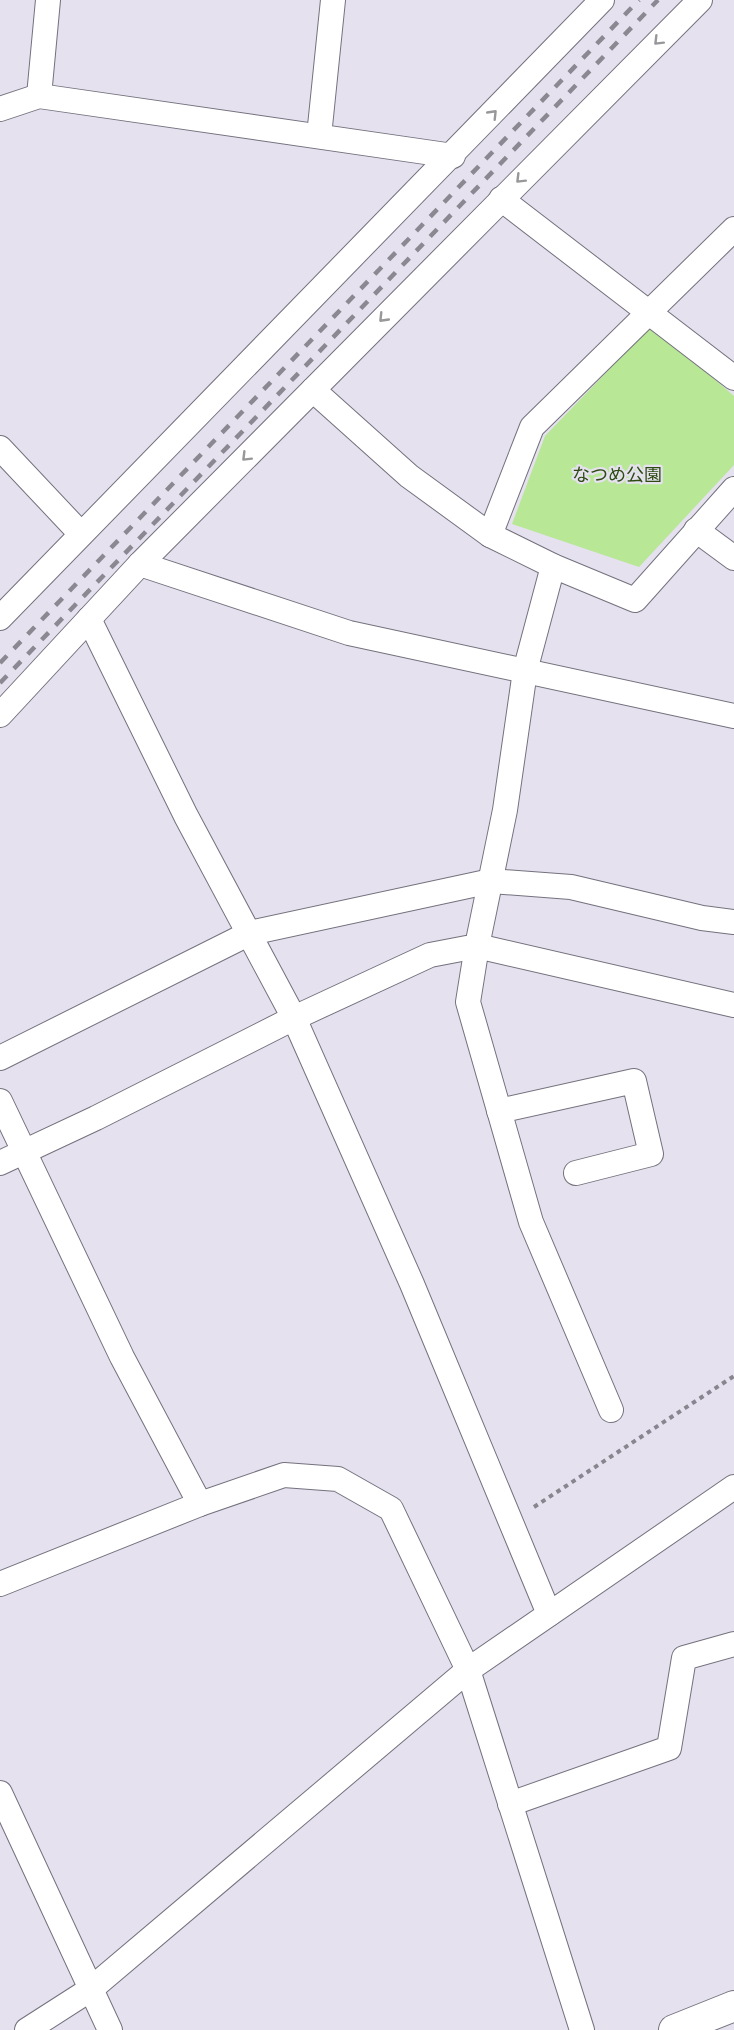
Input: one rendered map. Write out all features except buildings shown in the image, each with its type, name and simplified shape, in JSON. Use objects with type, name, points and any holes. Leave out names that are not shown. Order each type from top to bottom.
[{"type":"street","points":[[39,96],[48,0]]},
{"type":"street","points":[[319,136],[333,0]]},
{"type":"street","points":[[0,618],[453,156],[602,0]]},
{"type":"street","points":[[0,715],[140,564],[699,0]]},
{"type":"street","points":[[0,109],[39,96],[453,156]]},
{"type":"street","points":[[501,199],[734,378]]},
{"type":"street","points":[[490,535],[532,428],[734,229]]},
{"type":"street","points":[[313,390],[409,476],[490,535],[553,566],[635,600],[734,489]]},
{"type":"street","points":[[0,448],[81,534]]},
{"type":"street","points":[[696,530],[734,558]]},
{"type":"street","points":[[140,564],[348,633],[734,716]]},
{"type":"street","points":[[553,566],[525,671],[506,810],[477,945],[468,1002],[531,1222],[611,1410]]},
{"type":"street","points":[[89,619],[186,816],[294,1018],[412,1284],[549,1614]]},
{"type":"street","points":[[0,1058],[250,933],[491,881],[571,887],[702,918],[734,922]]},
{"type":"street","points":[[0,1163],[294,1018],[430,955],[477,945],[733,998]]},
{"type":"street","points":[[500,1111],[633,1081],[651,1154],[576,1173]]},
{"type":"street","points":[[0,1101],[122,1357],[200,1504]]},
{"type":"street","points":[[0,1584],[200,1504],[284,1475],[338,1479],[391,1509],[468,1670],[582,2030]]},
{"type":"street","points":[[27,2030],[91,1989],[468,1670],[734,1486]]},
{"type":"street","points":[[510,1804],[669,1748],[684,1658],[734,1644]]},
{"type":"street","points":[[0,1793],[110,2030]]},
{"type":"street","points":[[674,2030],[734,2006]]},
{"type":"path","points":[[512,1522],[734,1376]]},
{"type":"green space","name":"なつめ公園","points":[[652,325],[734,396],[734,465],[639,567],[512,524],[545,436]]},
{"type":"railway","points":[[0,663],[639,0]]},
{"type":"railway","points":[[0,683],[658,0]]}]
